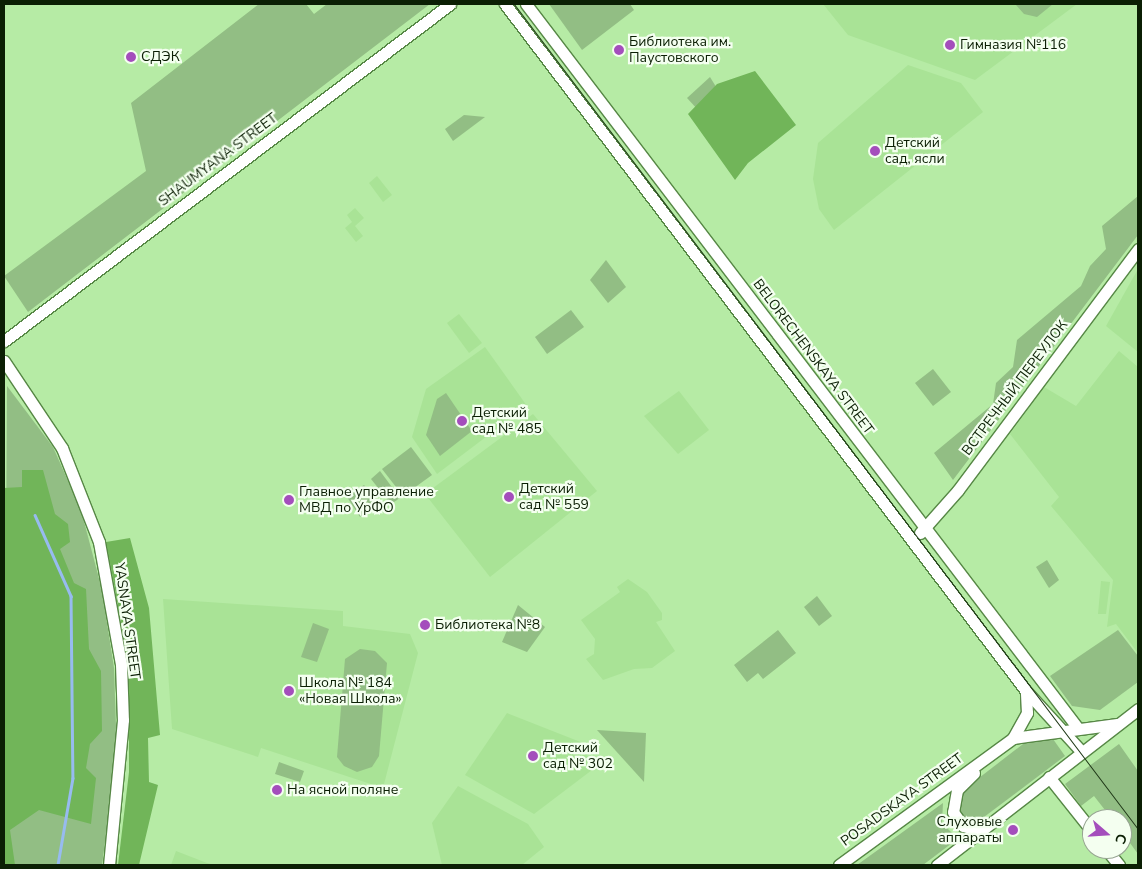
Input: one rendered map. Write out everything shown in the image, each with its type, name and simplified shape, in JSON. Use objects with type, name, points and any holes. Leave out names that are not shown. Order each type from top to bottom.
[{"type":"street","name":"SHAUMYANA STREET","points":[[4,341],[450,4]]},
{"type":"street","points":[[505,4],[1026,691],[1059,730],[1081,751]]},
{"type":"street","name":"BELORECHENSKAYA STREET","points":[[526,4],[1077,727]]},
{"type":"street","name":"ВСТРЕЧНЫЙ ПЕРЕУЛОК","points":[[911,540],[925,529],[1138,249]]},
{"type":"street","points":[[4,361],[62,448],[86,503],[102,559],[120,664],[123,720],[109,865]]},
{"type":"street","points":[[1013,738],[1026,713],[1026,691]]},
{"type":"street","points":[[937,865],[1081,751],[1138,709]]},
{"type":"street","points":[[1013,805],[974,829],[955,817],[958,790],[983,759],[1013,738],[1077,727],[1117,724]]},
{"type":"street","points":[[1077,727],[1081,751]]},
{"type":"street","name":"POSADSKAYA STREET","points":[[839,865],[983,759]]},
{"type":"street","points":[[1049,777],[1082,818]]},
{"type":"shaded area","points":[[259,4],[306,4],[314,14],[327,4],[430,4],[28,312],[4,276],[146,171],[131,103]]},
{"type":"shaded area","points":[[549,4],[630,4],[634,10],[582,50]]},
{"type":"shaded area","name":"Гимназия №116","points":[[823,4],[1077,4],[975,80],[848,35]]},
{"type":"shaded area","points":[[1015,4],[1053,4],[1037,17],[1024,14]]},
{"type":"shaded area","name":"Детский сад, ясли","points":[[908,65],[961,83],[983,112],[834,230],[819,209],[813,179],[818,143]]},
{"type":"shaded area","points":[[755,71],[796,125],[748,163],[735,180],[688,114],[717,84]]},
{"type":"shaded area","points":[[710,77],[737,121],[723,137],[687,98]]},
{"type":"shaded area","points":[[464,115],[485,117],[453,141],[445,129]]},
{"type":"shaded area","points":[[377,176],[392,195],[383,202],[369,183]]},
{"type":"shaded area","points":[[1138,196],[1138,235],[953,480],[934,453],[993,404],[996,383],[1013,367],[1017,340],[1081,286],[1090,266],[1106,249],[1102,226]]},
{"type":"shaded area","points":[[355,208],[364,218],[355,226],[363,236],[356,242],[345,228],[352,222],[347,215]]},
{"type":"shaded area","points":[[606,260],[626,287],[608,303],[590,280]]},
{"type":"shaded area","points":[[1138,269],[1138,352],[1106,326]]},
{"type":"shaded area","points":[[571,310],[584,327],[547,354],[535,337]]},
{"type":"shaded area","points":[[459,314],[482,343],[469,353],[447,323]]},
{"type":"shaded area","name":"Детский сад № 485","points":[[485,347],[527,406],[437,474],[412,437],[426,389]]},
{"type":"shaded area","points":[[1119,351],[1138,367],[1138,653],[1116,624],[1107,627],[1113,580],[1051,506],[1059,497],[1010,434],[1044,387],[1076,406]]},
{"type":"shaded area","points":[[933,369],[951,392],[933,406],[915,383]]},
{"type":"shaded area","points":[[7,386],[53,447],[81,510],[102,590],[114,668],[117,755],[102,865],[4,865]]},
{"type":"shaded area","points":[[679,391],[709,430],[678,454],[644,416]]},
{"type":"shaded area","points":[[446,393],[472,431],[440,456],[426,435],[437,399]]},
{"type":"shaded area","name":"Детский сад № 559","points":[[533,414],[597,491],[490,577],[425,494]]},
{"type":"shaded area","points":[[411,447],[432,475],[403,496],[382,469]]},
{"type":"shaded area","points":[[22,470],[43,470],[55,514],[68,524],[70,542],[60,549],[74,583],[86,589],[89,649],[101,671],[102,731],[90,744],[86,768],[96,778],[91,824],[39,810],[10,830],[15,865],[4,865],[4,488],[22,487]]},
{"type":"shaded area","points":[[380,471],[400,498],[391,504],[371,479]]},
{"type":"shaded area","points":[[364,485],[380,504],[360,517],[347,497]]},
{"type":"shaded area","points":[[130,538],[149,608],[160,735],[148,738],[149,782],[158,785],[139,865],[118,865],[129,772],[129,664],[106,542]]},
{"type":"shaded area","points":[[1047,560],[1059,580],[1049,588],[1036,567]]},
{"type":"shaded area","points":[[628,579],[647,592],[662,613],[662,620],[656,622],[675,651],[652,668],[634,669],[603,680],[586,659],[594,654],[595,639],[581,620],[620,592],[617,587]]},
{"type":"shaded area","points":[[1101,581],[1110,582],[1106,614],[1098,614]]},
{"type":"shaded area","points":[[817,596],[832,616],[819,626],[804,607]]},
{"type":"shaded area","name":"Школа № 184 «Новая Школа»","points":[[163,599],[343,611],[343,626],[410,634],[418,653],[383,788],[261,748],[258,757],[172,729]]},
{"type":"shaded area","points":[[518,605],[545,627],[527,652],[502,642]]},
{"type":"shaded area","points":[[313,623],[329,629],[317,662],[301,657]]},
{"type":"shaded area","points":[[778,630],[796,653],[763,679],[758,673],[747,682],[734,665]]},
{"type":"shaded area","points":[[1118,630],[1138,656],[1138,682],[1100,710],[1072,706],[1050,676]]},
{"type":"shaded area","points":[[360,649],[375,651],[387,663],[379,756],[372,767],[357,772],[344,766],[337,757],[345,659]]},
{"type":"shaded area","name":"Детский сад № 302","points":[[507,713],[583,743],[592,770],[534,814],[465,775]]},
{"type":"shaded area","points":[[597,730],[646,733],[644,782]]},
{"type":"shaded area","points":[[1053,739],[1065,756],[980,820],[963,819],[956,809],[962,791],[1023,744]]},
{"type":"shaded area","points":[[1119,744],[1138,771],[1138,854],[1132,846],[1132,809],[1104,809],[1094,796],[1081,806],[1065,784]]},
{"type":"shaded area","points":[[279,762],[304,771],[300,782],[275,774]]},
{"type":"shaded area","points":[[458,786],[528,824],[544,847],[522,865],[442,865],[432,823]]},
{"type":"shaded area","points":[[943,803],[942,823],[953,834],[964,834],[923,865],[857,865]]},
{"type":"shaded area","points":[[176,851],[207,863],[214,865],[171,865]]},
{"type":"waterway","points":[[35,515],[71,596],[73,778],[58,865]]},
{"type":"tram line","points":[[514,4],[1138,829]]},
{"type":"place","name":"Гимназия №116","points":[[950,45]]},
{"type":"place","name":"Библиотека им. Паустовского","points":[[619,50]]},
{"type":"place","name":"СДЭК","points":[[131,57]]},
{"type":"place","name":"Детский сад, ясли","points":[[875,151]]},
{"type":"place","name":"Детский сад № 485","points":[[462,421]]},
{"type":"place","name":"Детский сад № 559","points":[[509,497]]},
{"type":"place","name":"Главное управление МВД по УрФО","points":[[289,500]]},
{"type":"place","name":"Библиотека №8","points":[[425,625]]},
{"type":"place","name":"Школа № 184 «Новая Школа»","points":[[289,691]]},
{"type":"place","name":"Детский сад № 302","points":[[533,756]]},
{"type":"place","name":"На ясной поляне","points":[[277,790]]},
{"type":"place","name":"Слуховые аппараты","points":[[1013,830]]}]
